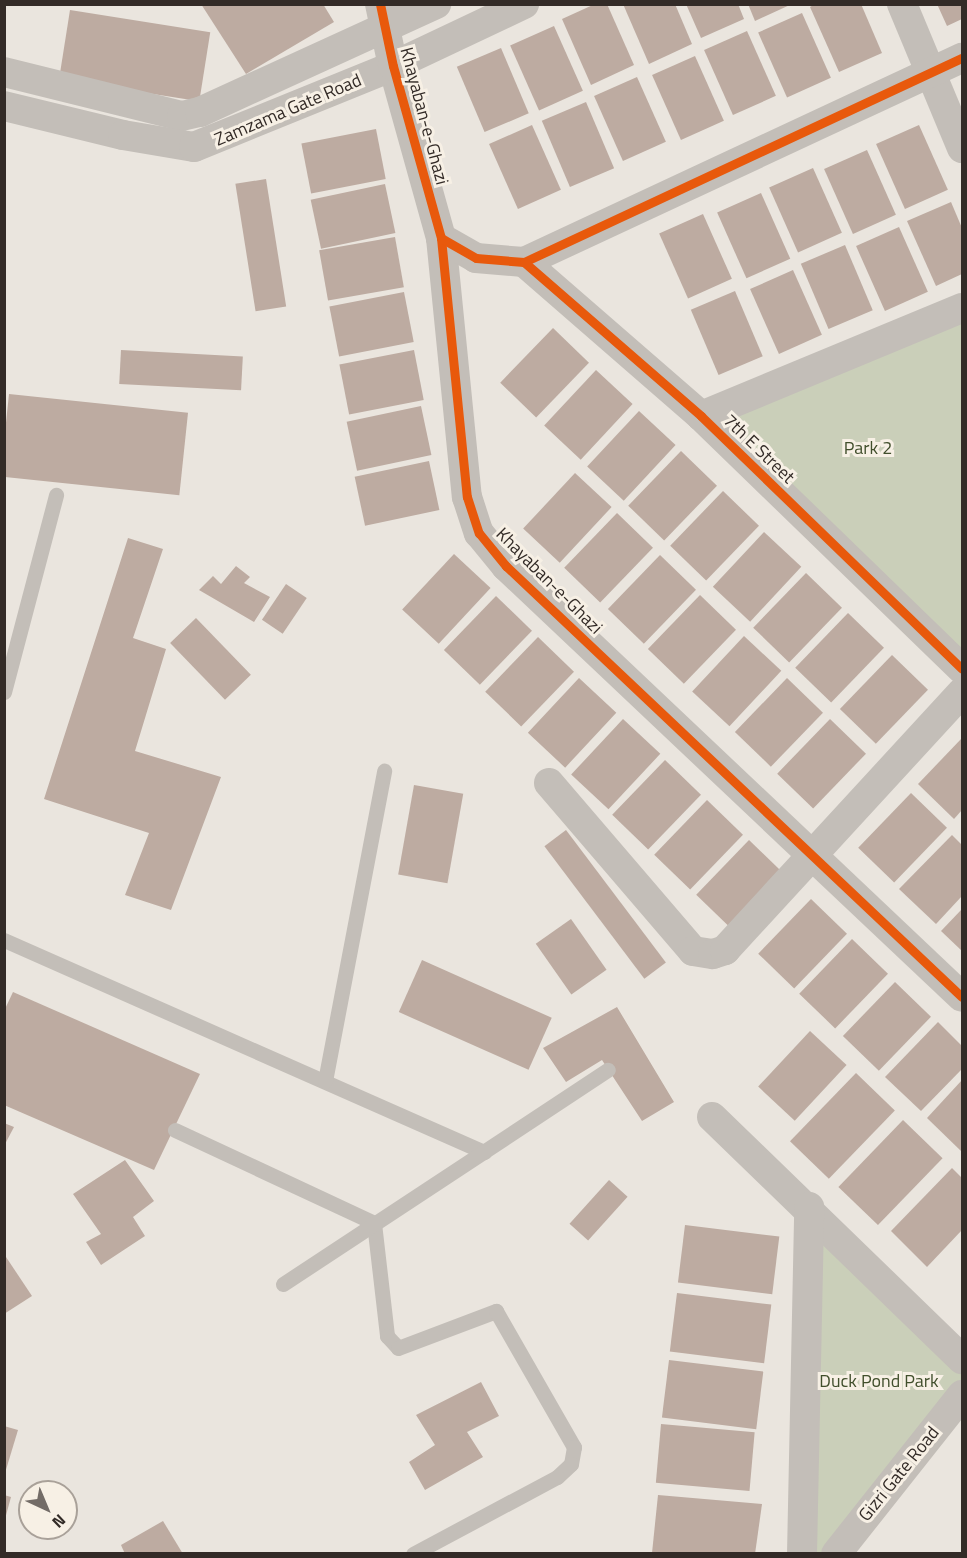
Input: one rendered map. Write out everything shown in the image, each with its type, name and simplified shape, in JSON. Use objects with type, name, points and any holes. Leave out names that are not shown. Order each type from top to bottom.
[{"type":"street","name":"Zamzama Gate Road","points":[[4,72],[182,116],[200,112],[382,15],[436,4]]},
{"type":"street","name":"Zamzama Gate Road","points":[[4,106],[123,135],[194,147],[393,66],[524,4]]},
{"type":"street","points":[[902,4],[963,148]]},
{"type":"street","name":"Khayaban-e-Ghazi","points":[[382,15],[393,66],[441,238],[467,497],[479,533],[506,566],[963,998]]},
{"type":"street","points":[[441,238],[454,249],[476,258],[524,262],[963,58]]},
{"type":"street","name":"7th E Street","points":[[524,262],[701,416],[963,669]]},
{"type":"street","points":[[701,416],[963,308]]},
{"type":"street","points":[[549,783],[693,951],[705,954],[725,950],[963,692]]},
{"type":"street","points":[[712,1117],[809,1207],[963,1359]]},
{"type":"street","points":[[802,1554],[809,1207]]},
{"type":"street","name":"Gizri Gate Road","points":[[836,1554],[963,1395]]},
{"type":"lane","points":[[4,692],[57,495]]},
{"type":"lane","points":[[325,1082],[384,771]]},
{"type":"lane","points":[[4,940],[484,1152]]},
{"type":"lane","points":[[283,1284],[608,1070]]},
{"type":"lane","points":[[175,1130],[374,1223]]},
{"type":"lane","points":[[374,1223],[387,1336],[398,1348],[496,1311],[574,1446],[571,1464],[556,1478],[413,1554]]},
{"type":"green space","name":"Park 2","points":[[962,307],[962,670],[701,416]]},
{"type":"green space","name":"Duck Pond Park","points":[[809,1207],[962,1359],[962,1395],[837,1553],[802,1554]]},
{"type":"building","points":[[201,4],[323,4],[334,22],[246,74]]},
{"type":"building","points":[[595,4],[607,4],[634,65],[591,85],[562,19]]},
{"type":"building","points":[[623,4],[675,4],[692,44],[649,64]]},
{"type":"building","points":[[686,4],[738,4],[744,19],[701,38]]},
{"type":"building","points":[[748,4],[792,4],[755,21]]},
{"type":"building","points":[[815,4],[861,4],[882,53],[839,72],[810,7]]},
{"type":"building","points":[[937,4],[962,4],[962,19],[947,26]]},
{"type":"building","points":[[70,10],[210,32],[199,101],[59,79]]},
{"type":"building","points":[[802,13],[831,78],[787,97],[758,33]]},
{"type":"building","points":[[554,26],[583,91],[539,110],[510,46]]},
{"type":"building","points":[[747,31],[776,96],[733,115],[704,50]]},
{"type":"building","points":[[501,48],[529,113],[485,132],[457,67]]},
{"type":"building","points":[[695,56],[724,121],[681,140],[652,75]]},
{"type":"building","points":[[637,77],[666,142],[623,161],[594,96]]},
{"type":"building","points":[[586,102],[614,168],[570,187],[542,121]]},
{"type":"building","points":[[532,125],[561,190],[518,209],[489,144]]},
{"type":"building","points":[[919,125],[948,190],[905,209],[876,144]]},
{"type":"building","points":[[376,129],[386,179],[311,194],[301,144]]},
{"type":"building","points":[[867,150],[896,215],[853,234],[824,169]]},
{"type":"building","points":[[813,168],[842,233],[798,252],[769,188]]},
{"type":"building","points":[[266,179],[286,306],[256,311],[235,184]]},
{"type":"building","points":[[385,184],[395,233],[321,249],[311,200]]},
{"type":"building","points":[[761,193],[790,259],[746,278],[717,213]]},
{"type":"building","points":[[951,202],[962,228],[962,274],[936,286],[907,221]]},
{"type":"building","points":[[703,214],[732,279],[688,298],[659,234]]},
{"type":"building","points":[[899,227],[928,292],[885,311],[856,246]]},
{"type":"building","points":[[395,237],[404,287],[328,301],[319,250]]},
{"type":"building","points":[[845,245],[873,310],[829,329],[801,264]]},
{"type":"building","points":[[793,270],[822,335],[779,354],[750,289]]},
{"type":"building","points":[[735,291],[763,356],[719,375],[691,310]]},
{"type":"building","points":[[404,292],[414,342],[339,357],[329,307]]},
{"type":"building","points":[[553,328],[589,363],[536,417],[500,383]]},
{"type":"building","points":[[121,350],[243,356],[241,390],[119,384]]},
{"type":"building","points":[[414,350],[424,400],[349,415],[339,365]]},
{"type":"building","points":[[596,370],[633,404],[581,460],[544,426]]},
{"type":"building","points":[[9,394],[188,413],[179,495],[4,477],[4,442]]},
{"type":"building","points":[[421,406],[431,455],[357,471],[347,422]]},
{"type":"building","points":[[639,411],[676,445],[624,501],[587,467]]},
{"type":"building","points":[[681,451],[717,486],[664,540],[628,506]]},
{"type":"building","points":[[429,461],[439,510],[365,526],[355,477]]},
{"type":"building","points":[[575,473],[612,507],[560,563],[523,529]]},
{"type":"building","points":[[723,491],[759,526],[706,580],[670,546]]},
{"type":"building","points":[[617,513],[653,548],[600,602],[564,568]]},
{"type":"building","points":[[764,532],[801,567],[750,622],[713,587]]},
{"type":"building","points":[[128,538],[163,549],[133,638],[166,649],[135,751],[221,777],[171,910],[125,895],[149,833],[44,799]]},
{"type":"building","points":[[454,554],[491,588],[439,644],[402,610]]},
{"type":"building","points":[[660,555],[696,590],[644,644],[608,609]]},
{"type":"building","points":[[236,566],[250,577],[244,583],[270,597],[254,622],[199,590],[213,576],[221,584]]},
{"type":"building","points":[[806,573],[842,608],[789,662],[753,628]]},
{"type":"building","points":[[286,584],[307,598],[283,634],[262,620]]},
{"type":"building","points":[[700,595],[736,630],[684,684],[648,649]]},
{"type":"building","points":[[496,596],[532,631],[480,685],[444,650]]},
{"type":"building","points":[[848,613],[884,648],[831,702],[795,668]]},
{"type":"building","points":[[196,618],[251,675],[225,700],[170,643]]},
{"type":"building","points":[[744,636],[781,671],[729,726],[692,692]]},
{"type":"building","points":[[538,637],[574,672],[521,726],[485,692]]},
{"type":"building","points":[[892,655],[928,690],[876,744],[840,709]]},
{"type":"building","points":[[579,678],[616,713],[565,768],[528,733]]},
{"type":"building","points":[[787,678],[823,713],[771,767],[735,732]]},
{"type":"building","points":[[623,719],[660,754],[608,809],[571,775]]},
{"type":"building","points":[[830,719],[866,754],[813,808],[777,774]]},
{"type":"building","points":[[962,738],[962,810],[954,819],[918,784]]},
{"type":"building","points":[[665,760],[701,795],[648,849],[612,815]]},
{"type":"building","points":[[414,785],[463,794],[447,883],[398,875]]},
{"type":"building","points":[[911,793],[947,828],[894,882],[858,848]]},
{"type":"building","points":[[707,800],[743,835],[690,889],[654,855]]},
{"type":"building","points":[[566,830],[666,963],[644,979],[544,846]]},
{"type":"building","points":[[952,835],[962,845],[962,896],[936,924],[899,889]]},
{"type":"building","points":[[749,840],[785,875],[732,929],[696,895]]},
{"type":"building","points":[[811,899],[847,934],[794,988],[758,954]]},
{"type":"building","points":[[962,909],[962,951],[941,931]]},
{"type":"building","points":[[571,919],[607,970],[571,994],[536,944]]},
{"type":"building","points":[[852,939],[888,974],[835,1028],[799,994]]},
{"type":"building","points":[[422,960],[552,1018],[529,1070],[399,1012]]},
{"type":"building","points":[[895,982],[931,1017],[879,1071],[843,1036]]},
{"type":"building","points":[[13,992],[200,1074],[154,1170],[4,1105],[4,1011]]},
{"type":"building","points":[[617,1007],[674,1102],[642,1121],[602,1060],[566,1082],[543,1048]]},
{"type":"building","points":[[938,1022],[962,1046],[962,1069],[921,1111],[885,1077]]},
{"type":"building","points":[[810,1031],[847,1065],[795,1121],[758,1087]]},
{"type":"building","points":[[856,1073],[895,1111],[829,1179],[790,1141]]},
{"type":"building","points":[[962,1080],[962,1152],[927,1118]]},
{"type":"building","points":[[903,1120],[943,1158],[878,1225],[838,1187]]},
{"type":"building","points":[[4,1123],[14,1127],[4,1146]]},
{"type":"building","points":[[125,1160],[154,1201],[133,1217],[145,1236],[101,1265],[86,1242],[101,1234],[73,1194]]},
{"type":"building","points":[[952,1168],[962,1178],[962,1230],[927,1267],[891,1231]]},
{"type":"building","points":[[609,1180],[628,1197],[588,1241],[570,1224]]},
{"type":"building","points":[[685,1225],[779,1237],[772,1294],[678,1283]]},
{"type":"building","points":[[4,1254],[32,1296],[4,1314]]},
{"type":"building","points":[[677,1293],[771,1305],[764,1363],[670,1352]]},
{"type":"building","points":[[669,1360],[763,1372],[756,1429],[662,1418]]},
{"type":"building","points":[[481,1382],[499,1416],[467,1432],[483,1457],[425,1490],[409,1462],[435,1445],[416,1415]]},
{"type":"building","points":[[661,1424],[755,1432],[750,1491],[656,1483]]},
{"type":"building","points":[[4,1426],[18,1430],[5,1473],[4,1472]]},
{"type":"building","points":[[4,1495],[11,1497],[5,1519],[4,1519]]},
{"type":"building","points":[[658,1495],[762,1504],[755,1554],[652,1553]]},
{"type":"building","points":[[163,1521],[183,1554],[125,1554],[121,1545]]},
{"type":"cycle path","points":[[380,4],[393,66],[441,238],[467,497],[479,533],[506,566],[962,997]]},
{"type":"cycle path","points":[[441,238],[476,258],[524,262],[962,58]]},
{"type":"cycle path","points":[[524,262],[701,416],[962,669]]}]
